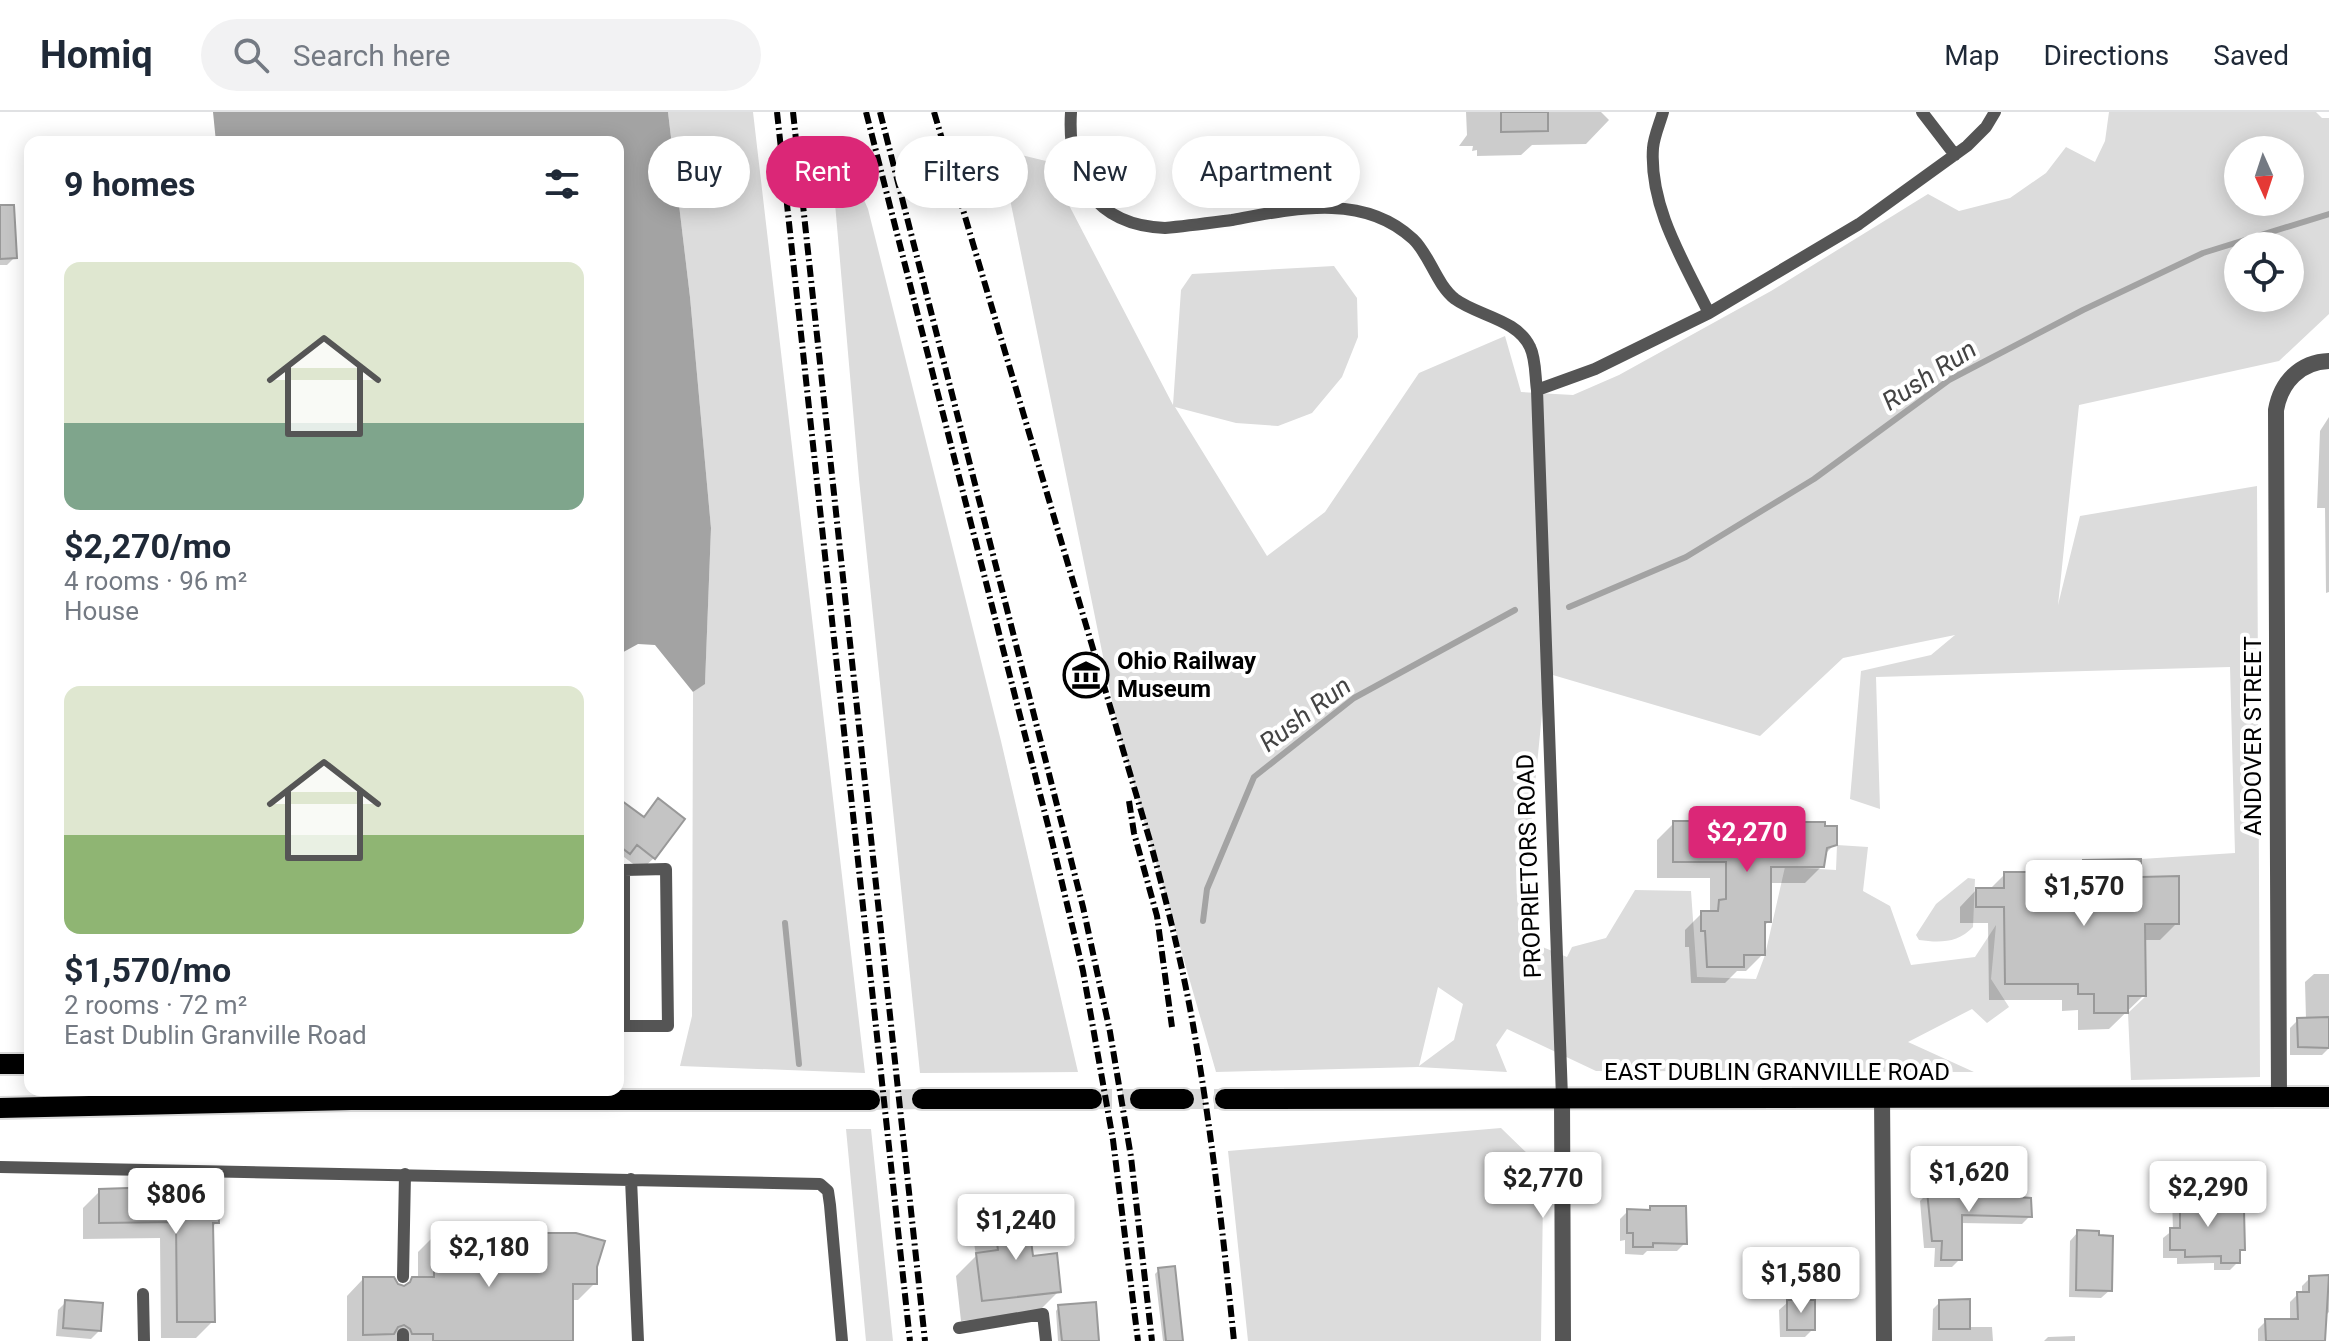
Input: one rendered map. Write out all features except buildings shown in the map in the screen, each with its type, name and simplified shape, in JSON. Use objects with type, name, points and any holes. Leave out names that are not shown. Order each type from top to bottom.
[{"type":"main road","points":[[0,1064],[24,1064]]},
{"type":"main road","points":[[0,1108],[409,1096]]},
{"type":"main road","points":[[624,1096],[870,1100]]},
{"type":"main road","name":"EAST DUBLIN GRANVILLE ROAD","points":[[1225,1099],[2329,1097]]},
{"type":"main road","points":[[922,1099],[1092,1099]]},
{"type":"main road","points":[[1140,1099],[1184,1099]]},
{"type":"street","name":"ANDOVER STREET","points":[[2279,1097],[2276,410],[2280,394],[2289,379],[2306,366],[2329,361]]},
{"type":"street","points":[[1882,1097],[1884,1341]]},
{"type":"street","name":"PROPRIETORS ROAD","points":[[1562,1098],[1563,1341]]},
{"type":"lane","name":"PROPRIETORS ROAD","points":[[1071,112],[1074,166],[1103,207],[1127,221],[1146,227],[1165,228],[1313,208],[1342,208],[1370,213],[1388,220],[1414,240],[1450,295],[1466,307],[1519,331],[1531,349],[1537,390],[1562,1098]]},
{"type":"lane","points":[[1663,112],[1653,146],[1655,187],[1672,240],[1709,313]]},
{"type":"lane","points":[[1922,112],[1955,155]]},
{"type":"lane","points":[[1537,390],[1595,369],[1709,313],[1859,224],[1955,155],[1986,127],[1995,112]]},
{"type":"lane","points":[[624,870],[666,869],[668,1026],[624,1026]]},
{"type":"lane","points":[[0,1167],[820,1184],[828,1191],[830,1205],[842,1341]]},
{"type":"lane","points":[[403,1277],[405,1174]]},
{"type":"lane","points":[[631,1179],[638,1341]]},
{"type":"lane","points":[[138,1341],[144,1341],[143,1294]]},
{"type":"lane","points":[[959,1328],[1043,1314],[1046,1341]]},
{"type":"shaded area","points":[[213,112],[668,112],[671,136],[648,136],[648,208],[679,208],[711,528],[705,684],[693,692],[655,645],[638,644],[624,652],[624,136],[215,136]]},
{"type":"shaded area","points":[[668,112],[753,112],[865,1073],[680,1066],[692,1016],[693,692],[705,683],[711,528],[679,208],[750,208],[750,136],[671,136]]},
{"type":"shaded area","points":[[2109,112],[2316,112],[2322,118],[2329,118],[2329,314],[2279,361],[2079,405],[2058,605],[2080,516],[2257,486],[2260,1077],[2131,1080],[2128,1013],[2146,996],[2145,924],[2178,924],[2178,876],[2141,877],[2141,859],[2235,853],[2230,667],[1876,677],[1880,809],[1850,799],[1861,671],[1931,655],[1955,635],[1843,658],[1760,736],[1546,673],[1520,938],[1567,957],[1572,947],[1606,938],[1635,890],[1691,891],[1697,977],[1756,979],[1765,955],[1785,867],[1836,870],[1837,845],[1868,847],[1863,891],[1890,906],[1911,965],[1975,957],[1996,925],[1991,979],[2009,1007],[1987,1023],[1972,1009],[1908,1042],[1974,1072],[1596,1071],[1507,1029],[1496,1045],[1507,1072],[1418,1067],[1216,1072],[1118,730],[1012,208],[1028,208],[1028,157],[1044,161],[1044,208],[1070,208],[1173,405],[1181,290],[1192,274],[1334,266],[1357,298],[1358,337],[1342,377],[1312,413],[1278,426],[1236,423],[1175,407],[1267,556],[1325,512],[1419,373],[1505,336],[1521,392],[1573,395],[1619,375],[1771,291],[1928,194],[1959,211],[2010,198],[2046,173],[2066,147],[2095,162],[2105,141]],"holes":[[[1438,987],[1463,1004],[1454,1040],[1419,1066]]]},
{"type":"shaded area","points":[[835,208],[868,209],[1001,741],[1078,1072],[920,1073],[859,479]]},
{"type":"shaded area","points":[[1968,878],[1975,879],[1973,927],[1948,941],[1919,940],[1916,935],[1936,904]]},
{"type":"shaded area","points":[[1501,1128],[1531,1157],[1543,1198],[1541,1341],[1248,1341],[1228,1151]]},
{"type":"shaded area","points":[[846,1129],[871,1129],[893,1341],[866,1341]]},
{"type":"waterway","name":"Rush Run","points":[[1569,607],[1686,557],[1814,479],[1949,380],[2083,310],[2203,253],[2329,214]]},
{"type":"waterway","name":"Rush Run","points":[[1203,921],[1207,889],[1254,777],[1354,698],[1515,610]]},
{"type":"waterway","name":"Rush Run","points":[[785,923],[799,1064]]},
{"type":"tunnel","points":[[870,1100],[922,1099]]},
{"type":"tunnel","points":[[1092,1099],[1140,1099]]},
{"type":"tunnel","points":[[1184,1099],[1225,1099]]},
{"type":"railway","points":[[777,112],[910,1341]]},
{"type":"railway","points":[[793,112],[925,1341]]},
{"type":"railway","points":[[866,112],[1083,971],[1113,1140],[1138,1341]]},
{"type":"railway","points":[[880,112],[1083,907],[1110,1032],[1131,1157],[1152,1341]]},
{"type":"railway","points":[[934,112],[1150,841],[1173,930],[1205,1099],[1234,1341]]},
{"type":"railway","points":[[1129,801],[1134,833],[1157,916],[1172,1027]]},
{"type":"place","name":"Ohio Railway Museum","points":[[1086,675]]}]
